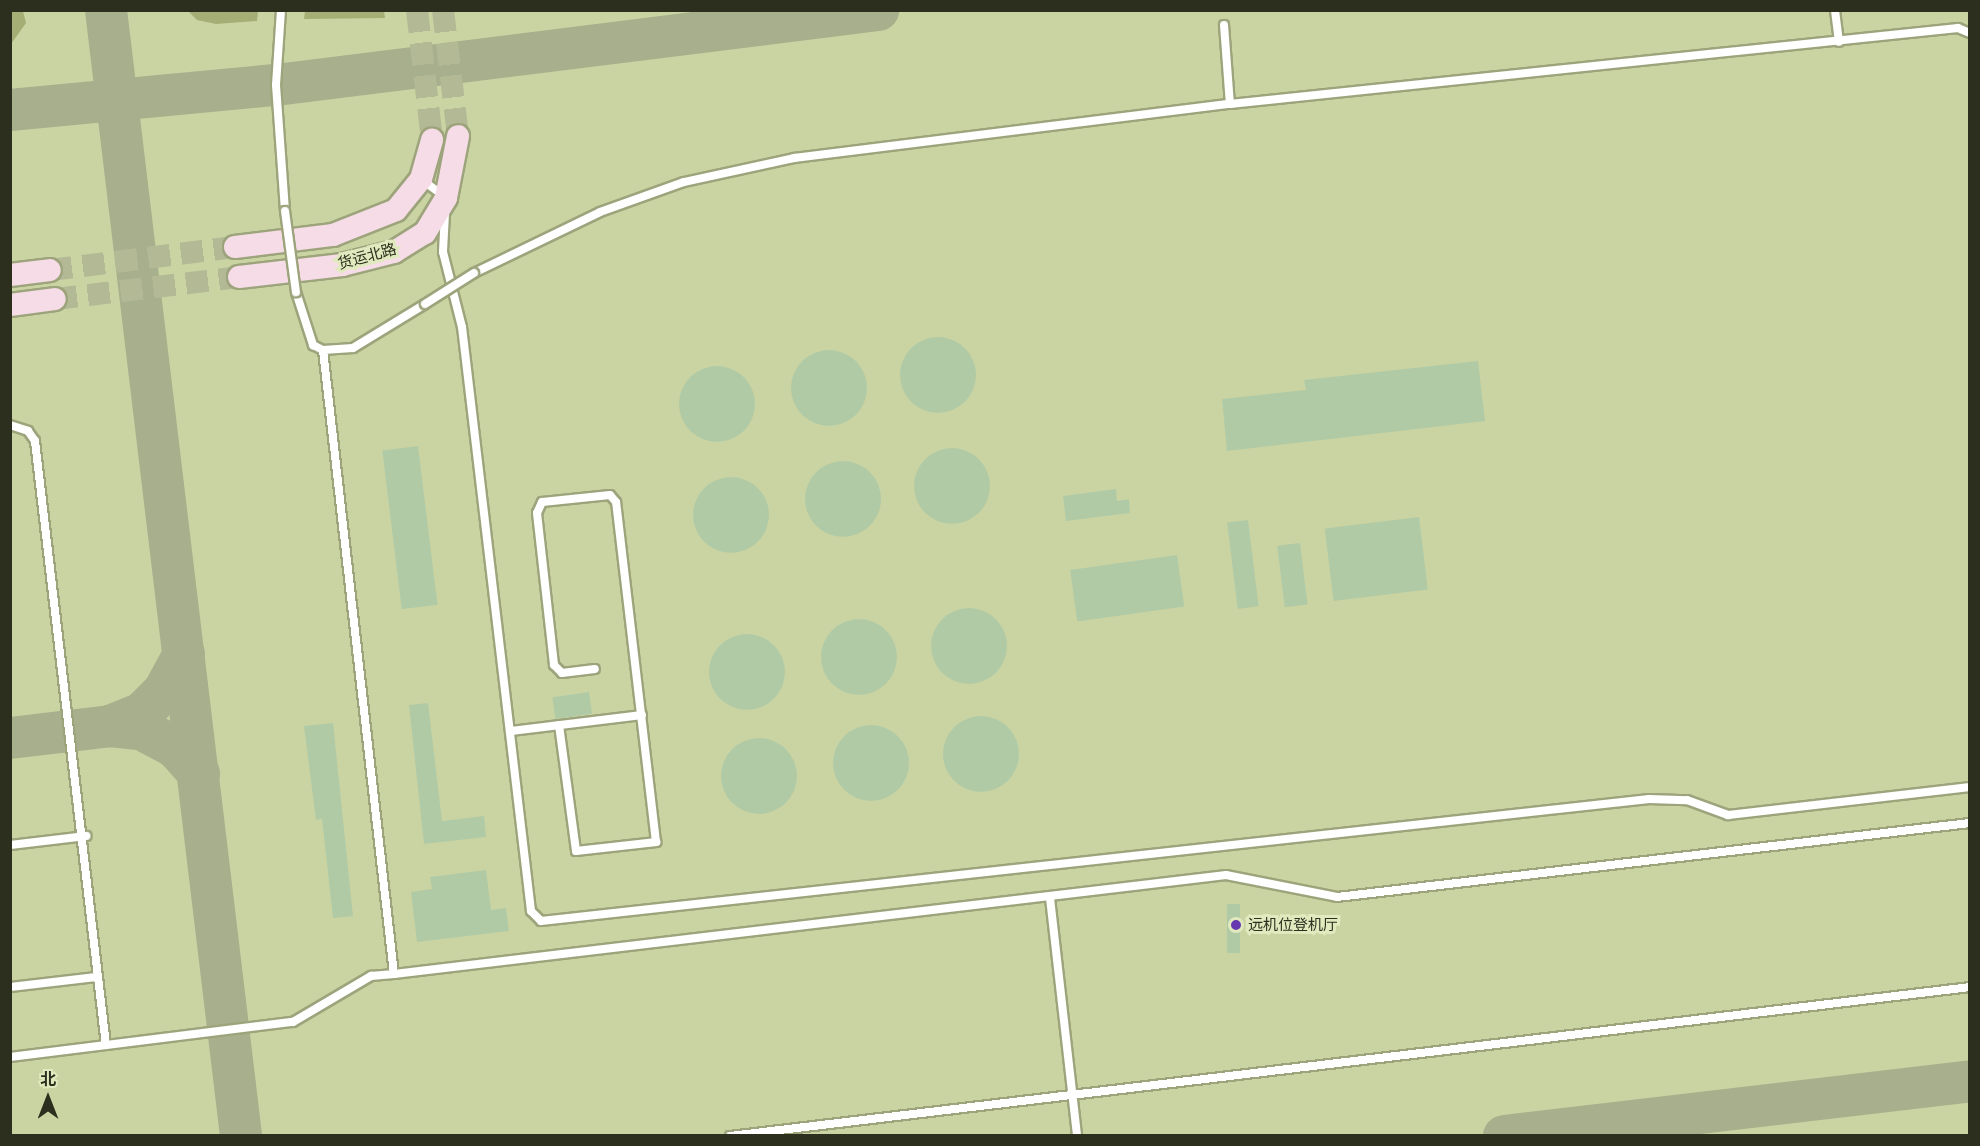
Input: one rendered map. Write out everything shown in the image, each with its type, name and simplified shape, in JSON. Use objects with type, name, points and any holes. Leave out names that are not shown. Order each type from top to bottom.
[{"type":"main road","name":"货运北路","points":[[239,277],[342,265],[394,252],[425,233],[446,198],[458,136]]},
{"type":"main road","name":"货运北路","points":[[235,247],[364,226],[396,210],[421,179],[432,140]]},
{"type":"main road","points":[[10,275],[50,270]]},
{"type":"main road","points":[[10,305],[55,299]]},
{"type":"lane","points":[[281,10],[276,85],[285,211],[296,292],[313,345],[323,350],[353,348],[474,273],[600,212],[684,182],[907,141],[1230,104],[1958,28],[1970,33]]},
{"type":"lane","points":[[1834,10],[1839,42]]},
{"type":"lane","points":[[1224,25],[1230,104]]},
{"type":"lane","points":[[421,179],[446,198],[443,252],[462,327],[531,911],[541,921],[560,922],[1649,799],[1687,800],[1728,815],[1970,787]]},
{"type":"lane","points":[[323,350],[394,974]]},
{"type":"lane","points":[[10,425],[28,431],[35,441],[86,836],[96,977],[106,1045]]},
{"type":"lane","points":[[560,725],[576,851],[617,850],[657,839],[615,497],[542,502],[537,513],[554,665],[562,673],[595,669]]},
{"type":"lane","points":[[511,731],[642,715]]},
{"type":"lane","points":[[10,1057],[293,1022],[371,976],[1050,898],[1226,875],[1337,897],[1970,823]]},
{"type":"lane","points":[[10,845],[86,836]]},
{"type":"lane","points":[[1050,898],[1077,1136]]},
{"type":"lane","points":[[10,987],[96,977]]},
{"type":"lane","points":[[730,1136],[1970,987]]},
{"type":"shaded area","points":[[11,10],[23,11],[26,23],[11,44]]},
{"type":"shaded area","points":[[10,11],[1969,11],[1969,1135],[10,1135]]},
{"type":"shaded area","points":[[188,11],[258,11],[257,21],[216,24],[197,20]]},
{"type":"shaded area","points":[[305,11],[384,11],[385,18],[304,19]]},
{"type":"building","points":[[938,337],[953,340],[965,348],[973,360],[976,375],[973,390],[965,402],[953,410],[938,413],[923,410],[911,402],[903,390],[900,375],[903,360],[911,348],[923,340]]},
{"type":"building","points":[[829,350],[844,353],[856,361],[864,373],[867,388],[864,403],[856,415],[844,423],[829,426],[814,423],[802,415],[794,403],[791,388],[794,373],[802,361],[814,353]]},
{"type":"building","points":[[1478,361],[1485,421],[1227,451],[1222,399],[1306,390],[1304,380]]},
{"type":"building","points":[[717,366],[732,369],[744,377],[752,389],[755,404],[752,419],[744,431],[732,439],[717,442],[702,439],[690,431],[682,419],[679,404],[682,389],[690,377],[702,369]]},
{"type":"building","points":[[418,446],[437,605],[402,609],[382,450]]},
{"type":"building","points":[[952,448],[967,451],[979,459],[987,471],[990,486],[987,501],[979,513],[967,521],[952,524],[937,521],[925,513],[917,501],[914,486],[917,471],[925,459],[937,451]]},
{"type":"building","points":[[843,461],[858,464],[870,472],[878,484],[881,499],[878,514],[870,526],[858,534],[843,537],[828,534],[816,526],[808,514],[805,499],[808,484],[816,472],[828,464]]},
{"type":"building","points":[[731,477],[746,480],[758,488],[766,500],[769,515],[766,530],[758,542],[746,550],[731,553],[716,550],[704,542],[696,530],[693,515],[696,500],[704,488],[716,480]]},
{"type":"building","points":[[1116,489],[1117,501],[1129,499],[1130,513],[1066,521],[1063,496]]},
{"type":"building","points":[[1419,517],[1428,589],[1334,601],[1325,529]]},
{"type":"building","points":[[1248,520],[1259,606],[1238,609],[1227,523]]},
{"type":"building","points":[[1300,543],[1308,605],[1285,607],[1277,546]]},
{"type":"building","points":[[1177,555],[1184,606],[1077,622],[1070,570]]},
{"type":"building","points":[[969,608],[984,611],[996,619],[1004,631],[1007,646],[1004,661],[996,673],[984,681],[969,684],[954,681],[942,673],[934,661],[931,646],[934,631],[942,619],[954,611]]},
{"type":"building","points":[[859,619],[874,622],[886,630],[894,642],[897,657],[894,672],[886,684],[874,692],[859,695],[844,692],[832,684],[824,672],[821,657],[824,642],[832,630],[844,622]]},
{"type":"building","points":[[747,634],[762,637],[774,645],[782,657],[785,672],[782,687],[774,699],[762,707],[747,710],[732,707],[720,699],[712,687],[709,672],[712,657],[720,645],[732,637]]},
{"type":"building","points":[[589,692],[592,714],[555,719],[552,697]]},
{"type":"building","points":[[428,703],[442,821],[484,816],[486,837],[424,844],[409,705]]},
{"type":"building","points":[[981,716],[996,719],[1008,727],[1016,739],[1019,754],[1016,769],[1008,781],[996,789],[981,792],[966,789],[954,781],[946,769],[943,754],[946,739],[954,727],[966,719]]},
{"type":"building","points":[[333,723],[353,916],[333,918],[322,819],[316,820],[304,726]]},
{"type":"building","points":[[871,725],[886,728],[898,736],[906,748],[909,763],[906,778],[898,790],[886,798],[871,801],[856,798],[844,790],[836,778],[833,763],[836,748],[844,736],[856,728]]},
{"type":"building","points":[[759,738],[774,741],[786,749],[794,761],[797,776],[794,791],[786,803],[774,811],[759,814],[744,811],[732,803],[724,791],[721,776],[724,761],[732,749],[744,741]]},
{"type":"building","points":[[486,870],[491,910],[506,908],[509,931],[417,942],[411,892],[432,889],[430,877]]},
{"type":"building","name":"远机位登机厅","points":[[1227,904],[1240,904],[1240,953],[1227,953]]},
{"type":"taxiway","points":[[106,10],[241,1136]]},
{"type":"taxiway","points":[[10,110],[276,85],[878,10]]},
{"type":"taxiway","points":[[110,726],[142,713],[164,691],[184,654]]},
{"type":"taxiway","points":[[10,738],[110,726],[141,729],[175,747],[199,774]]},
{"type":"taxiway","points":[[1504,1136],[1970,1081]]},
{"type":"tunnel","points":[[417,10],[432,140]]},
{"type":"tunnel","points":[[443,10],[458,136]]},
{"type":"tunnel","points":[[50,270],[235,247]]},
{"type":"tunnel","points":[[55,299],[239,277]]},
{"type":"place","name":"远机位登机厅","points":[[1236,925]]}]
